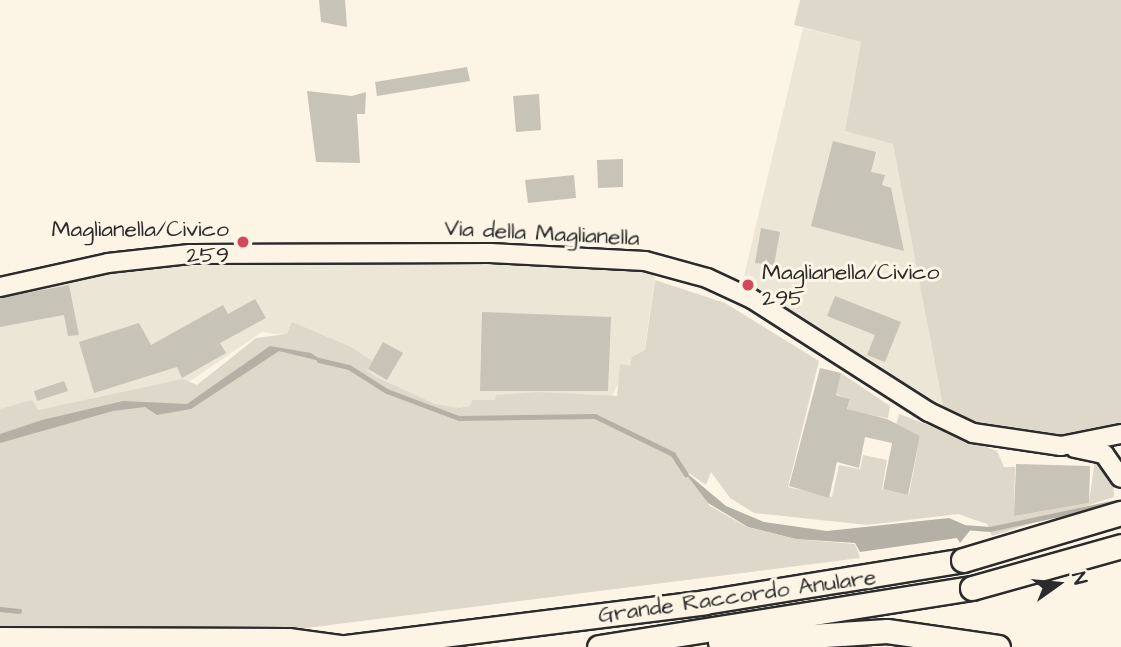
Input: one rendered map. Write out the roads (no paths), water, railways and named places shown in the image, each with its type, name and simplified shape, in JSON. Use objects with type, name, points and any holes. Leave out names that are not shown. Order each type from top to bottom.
[{"type":"highway","name":"Grande Raccordo Anulare","points":[[346,647],[705,602],[963,561],[1121,513]]},
{"type":"highway","name":"Grande Raccordo Anulare","points":[[599,647],[972,588],[1121,546]]},
{"type":"highway","points":[[650,641],[752,642],[887,631],[998,647]]},
{"type":"highway","points":[[0,639],[288,640],[340,647]]},
{"type":"main road","name":"Via della Maglianella","points":[[0,286],[108,262],[190,254],[490,253],[645,261],[708,278],[752,299],[959,428],[988,438],[1061,446],[1121,433]]},
{"type":"main road","points":[[1061,446],[1104,454],[1121,478]]},
{"type":"waterway","points":[[319,360],[349,367],[387,391],[459,418],[595,416],[673,454],[686,474]]},
{"type":"waterway","points":[[963,527],[990,529],[1121,501]]},
{"type":"waterway","points":[[0,609],[19,611]]},
{"type":"tunnel","points":[[1121,510],[1121,560]]},
{"type":"place","name":"Maglianella/Civico 259","points":[[243,242]]},
{"type":"place","name":"Maglianella/Civico 295","points":[[748,285]]}]
